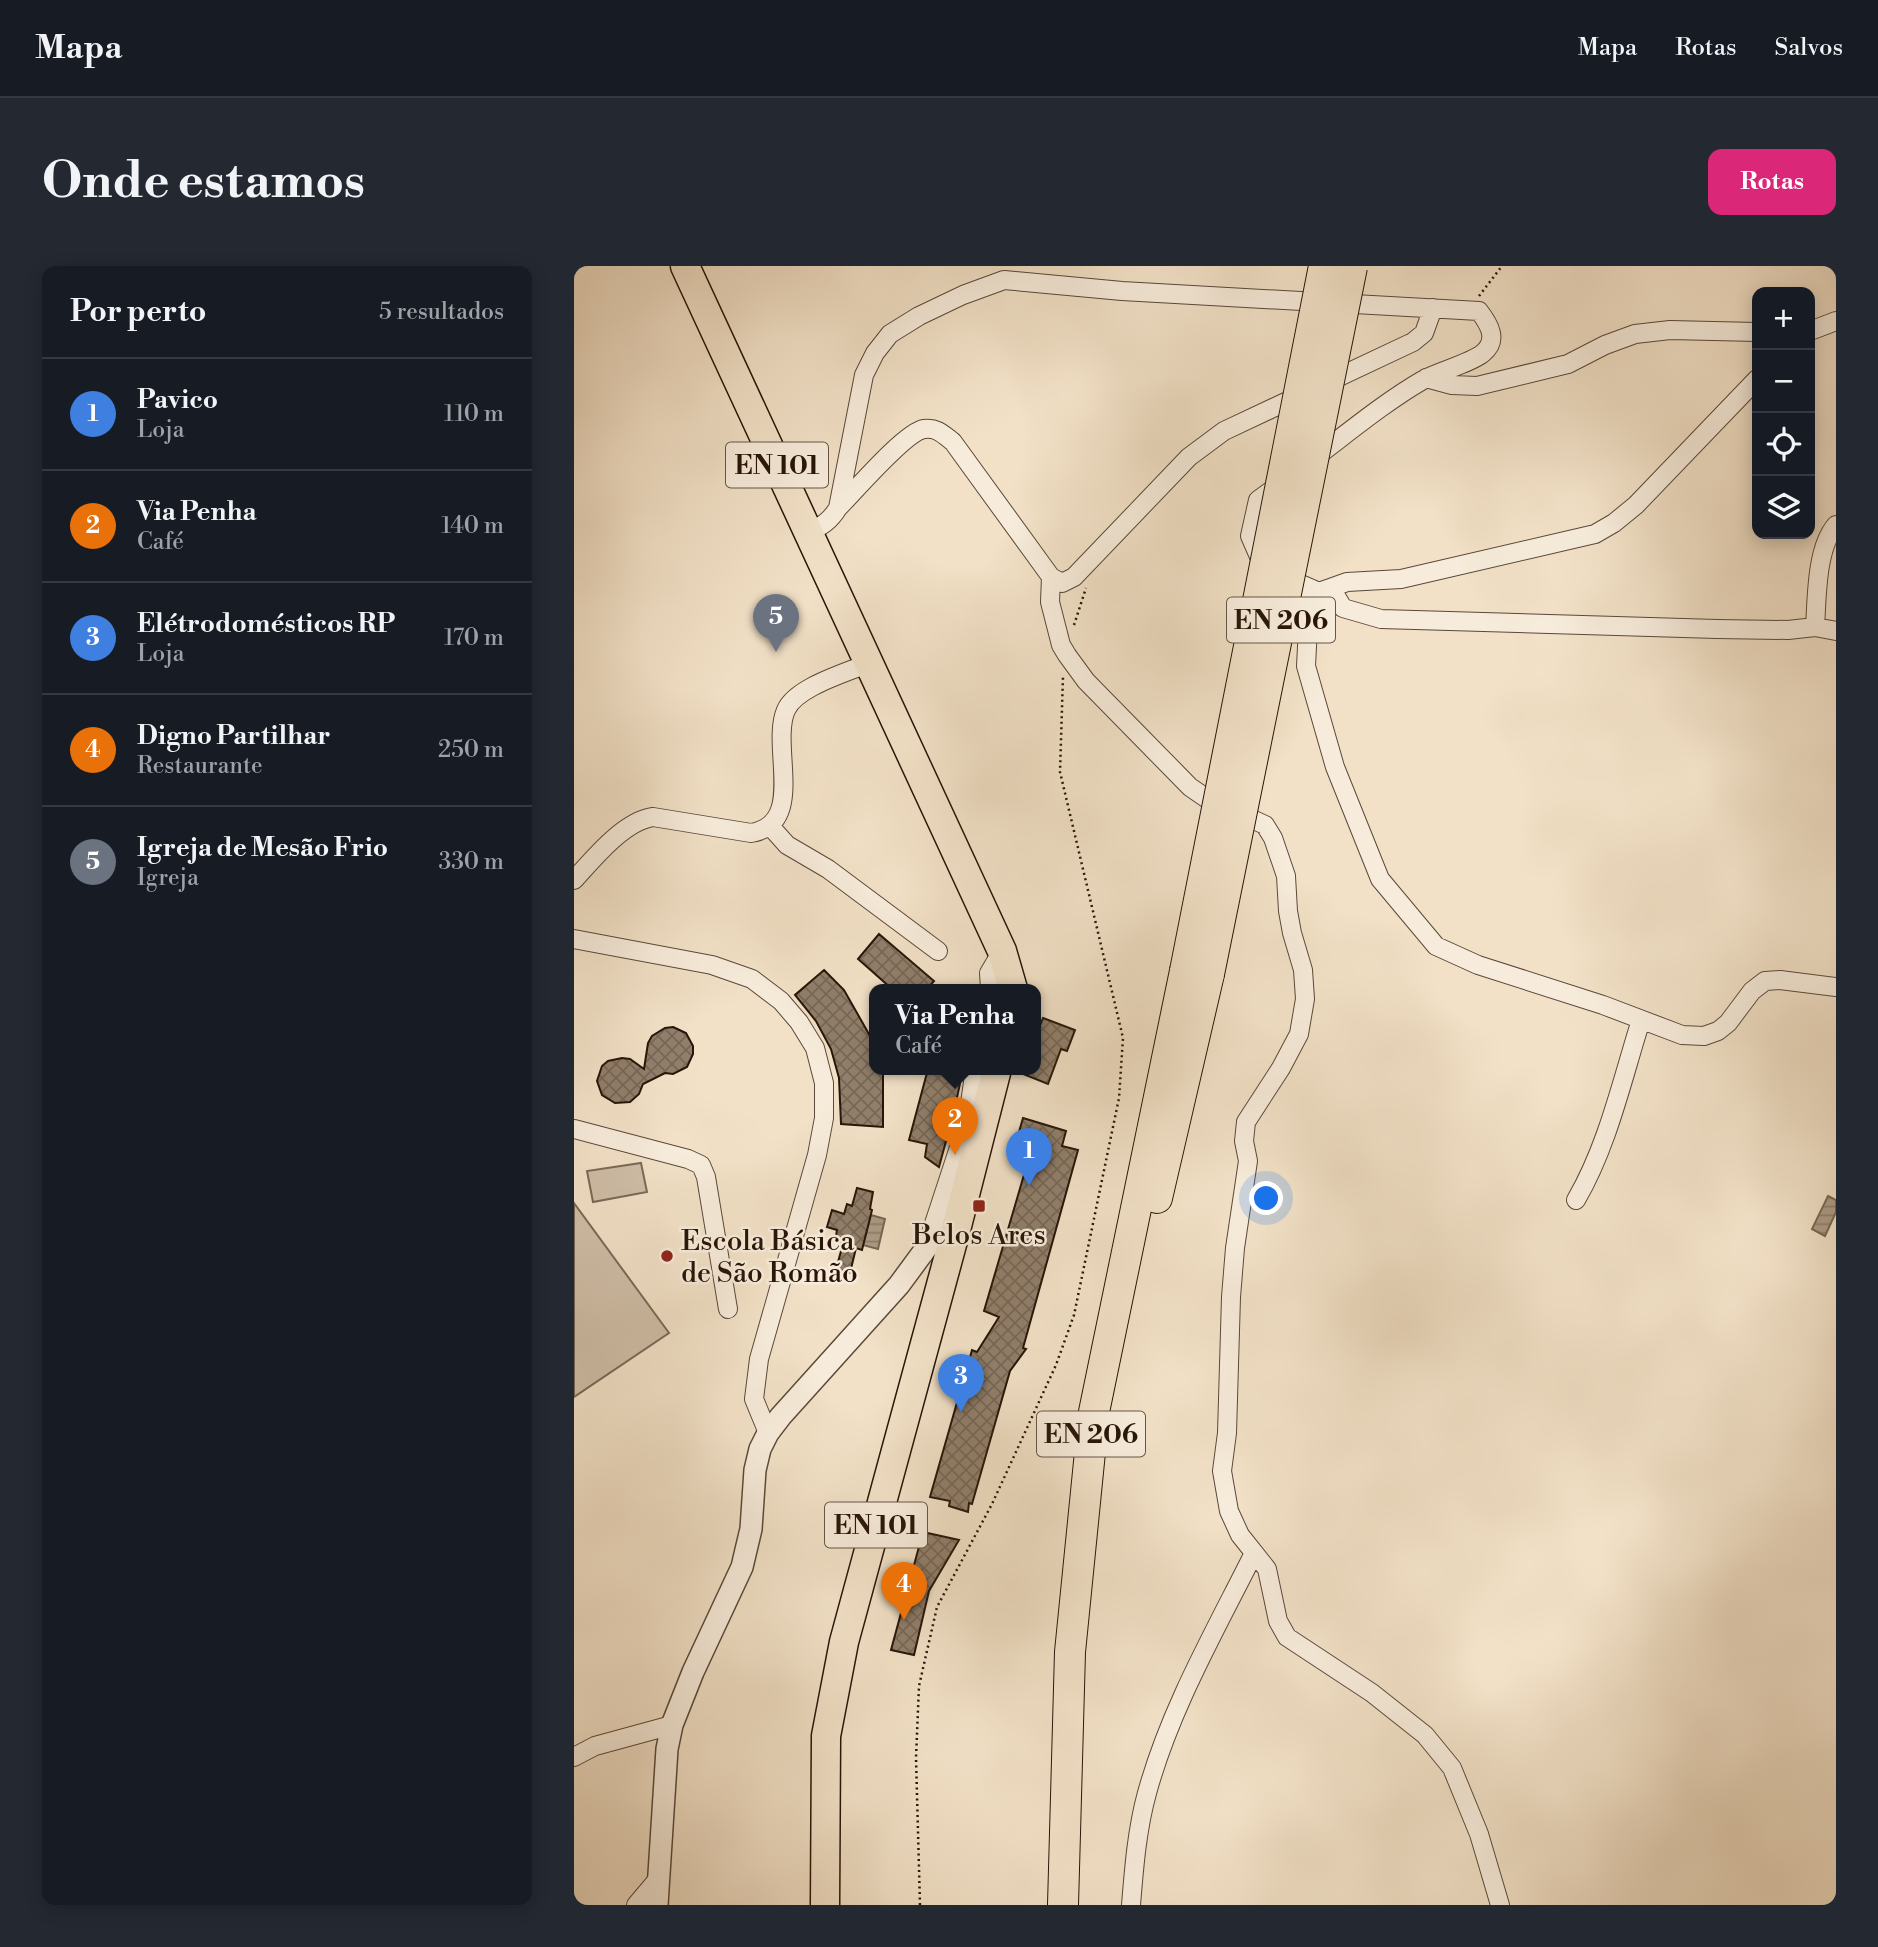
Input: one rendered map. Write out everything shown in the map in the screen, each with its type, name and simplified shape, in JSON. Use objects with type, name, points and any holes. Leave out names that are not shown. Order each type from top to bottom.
[{"type":"highway","name":"EN 206","points":[[1075,1905],[1080,1633],[1098,1477],[1197,973],[1324,266]]},
{"type":"highway","name":"EN 206","points":[[1063,1905],[1070,1652],[1094,1412],[1197,973],[1352,266]]},
{"type":"main road","name":"EN 101","points":[[685,266],[1002,951],[1012,984]]},
{"type":"main road","name":"EN 101","points":[[825,1905],[826,1736],[833,1693],[933,1269],[957,1226],[995,1075]]},
{"type":"street","points":[[838,508],[864,375],[875,353],[890,334],[919,316],[1007,273],[1122,291],[1479,311],[1490,325],[1491,341],[1482,354],[1426,378],[1400,394],[1258,500],[1250,536],[1264,568],[1319,592],[1347,582],[1401,579],[1595,534],[1615,523],[1636,505],[1752,384]]},
{"type":"street","points":[[808,532],[821,527],[832,518],[838,508],[907,438],[922,429],[937,430],[953,442],[1051,578],[1062,583],[1074,577],[1189,457],[1224,431],[1413,342],[1424,333],[1433,308]]},
{"type":"street","points":[[1815,329],[1836,321]]},
{"type":"street","points":[[1426,378],[1452,385],[1477,386],[1568,364],[1605,345],[1635,334],[1670,330],[1752,332]]},
{"type":"street","points":[[1815,626],[1817,583],[1824,552],[1836,525]]},
{"type":"street","points":[[1051,578],[1050,602],[1061,645],[1086,681],[1190,787],[1206,798],[1265,825],[1273,838],[1286,876],[1288,911],[1303,970],[1305,999],[1299,1034],[1281,1068],[1246,1122],[1244,1141],[1248,1161],[1232,1285],[1227,1433],[1222,1471],[1229,1511],[1240,1535],[1267,1569],[1278,1621],[1287,1637],[1372,1693],[1425,1735],[1452,1768],[1479,1834],[1500,1905]]},
{"type":"street","points":[[1310,588],[1306,666],[1335,766],[1380,879],[1436,946],[1478,965],[1603,1005],[1682,1035],[1704,1036],[1718,1031],[1728,1023],[1752,991],[1765,981],[1780,980],[1836,987]]},
{"type":"street","points":[[1331,588],[1343,608],[1381,619],[1717,629],[1788,630],[1815,626],[1836,631]]},
{"type":"street","points":[[574,880],[627,827],[640,818],[653,817],[751,834],[762,832],[779,816],[782,800],[783,722],[786,709],[800,693],[869,663]]},
{"type":"street","points":[[770,826],[787,845],[828,869],[938,951]]},
{"type":"street","points":[[574,939],[712,965],[752,979],[781,1001],[816,1048],[824,1083],[824,1118],[817,1155],[759,1359],[754,1399],[768,1433]]},
{"type":"street","points":[[990,984],[989,973],[1002,951]]},
{"type":"street","points":[[1576,1200],[1588,1180],[1612,1114],[1641,1020]]},
{"type":"street","points":[[657,1905],[667,1749],[672,1725],[693,1672],[742,1567],[751,1529],[755,1470],[761,1449],[768,1433],[781,1416],[899,1285],[933,1269],[967,1123],[974,1075]]},
{"type":"street","points":[[574,1129],[688,1159],[701,1165],[706,1177],[728,1309]]},
{"type":"street","points":[[1131,1905],[1147,1794],[1172,1722],[1254,1553]]},
{"type":"street","points":[[574,1757],[595,1746],[672,1725]]},
{"type":"street","points":[[636,1905],[658,1879]]},
{"type":"path","points":[[1468,310],[1502,266]]},
{"type":"path","points":[[920,1905],[916,1758],[919,1685],[937,1608],[997,1493],[1056,1365],[1074,1315],[1119,1098],[1123,1038],[1060,772],[1062,677],[1073,629],[1089,580]]},
{"type":"shaded area","points":[[641,1163],[647,1192],[593,1202],[587,1171]]},
{"type":"shaded area","points":[[1828,1196],[1836,1200],[1836,1212],[1825,1236],[1812,1229]]},
{"type":"shaded area","points":[[574,1203],[669,1333],[574,1397]]},
{"type":"shaded area","points":[[871,1215],[885,1219],[878,1249],[863,1245]]},
{"type":"building","points":[[879,934],[934,981],[931,984],[886,984],[858,959]]},
{"type":"building","points":[[824,970],[844,990],[869,1034],[869,1075],[883,1075],[883,1127],[841,1124],[839,1078],[831,1049],[816,1021],[795,995]]},
{"type":"building","points":[[1043,1018],[1075,1030],[1067,1051],[1061,1049],[1048,1084],[1026,1075],[1041,1075]]},
{"type":"building","points":[[673,1027],[686,1033],[693,1046],[693,1054],[687,1067],[673,1074],[665,1073],[643,1084],[639,1094],[630,1102],[615,1103],[602,1095],[597,1081],[602,1066],[608,1061],[622,1058],[630,1059],[644,1069],[648,1043],[652,1036],[665,1028]]},
{"type":"building","points":[[926,1075],[962,1075],[954,1112],[957,1113],[956,1120],[949,1141],[946,1141],[939,1167],[925,1157],[927,1144],[909,1140]]},
{"type":"building","points":[[1023,1118],[1066,1131],[1062,1146],[1078,1150],[1023,1348],[1026,1349],[1010,1371],[968,1512],[949,1506],[950,1501],[930,1497],[972,1350],[977,1352],[999,1317],[984,1311],[1031,1151],[1015,1146]]},
{"type":"building","points":[[857,1188],[873,1192],[872,1210],[862,1250],[856,1248],[850,1273],[836,1269],[843,1244],[835,1242],[837,1230],[827,1227],[832,1210],[844,1214],[847,1204],[852,1206]]},
{"type":"building","points":[[923,1532],[959,1540],[929,1591],[914,1655],[891,1650]]},
{"type":"place","name":"Igreja de Mesão Frio","points":[[776,652]]},
{"type":"place","name":"Via Penha","points":[[955,1155]]},
{"type":"place","name":"Pavico","points":[[1029,1186]]},
{"type":"place","name":"Belos Ares","points":[[979,1206]]},
{"type":"place","name":"Escola Básica de São Romão","points":[[667,1256]]},
{"type":"place","name":"Elétrodomésticos RP","points":[[961,1412]]},
{"type":"place","name":"Digno Partilhar","points":[[904,1620]]}]
